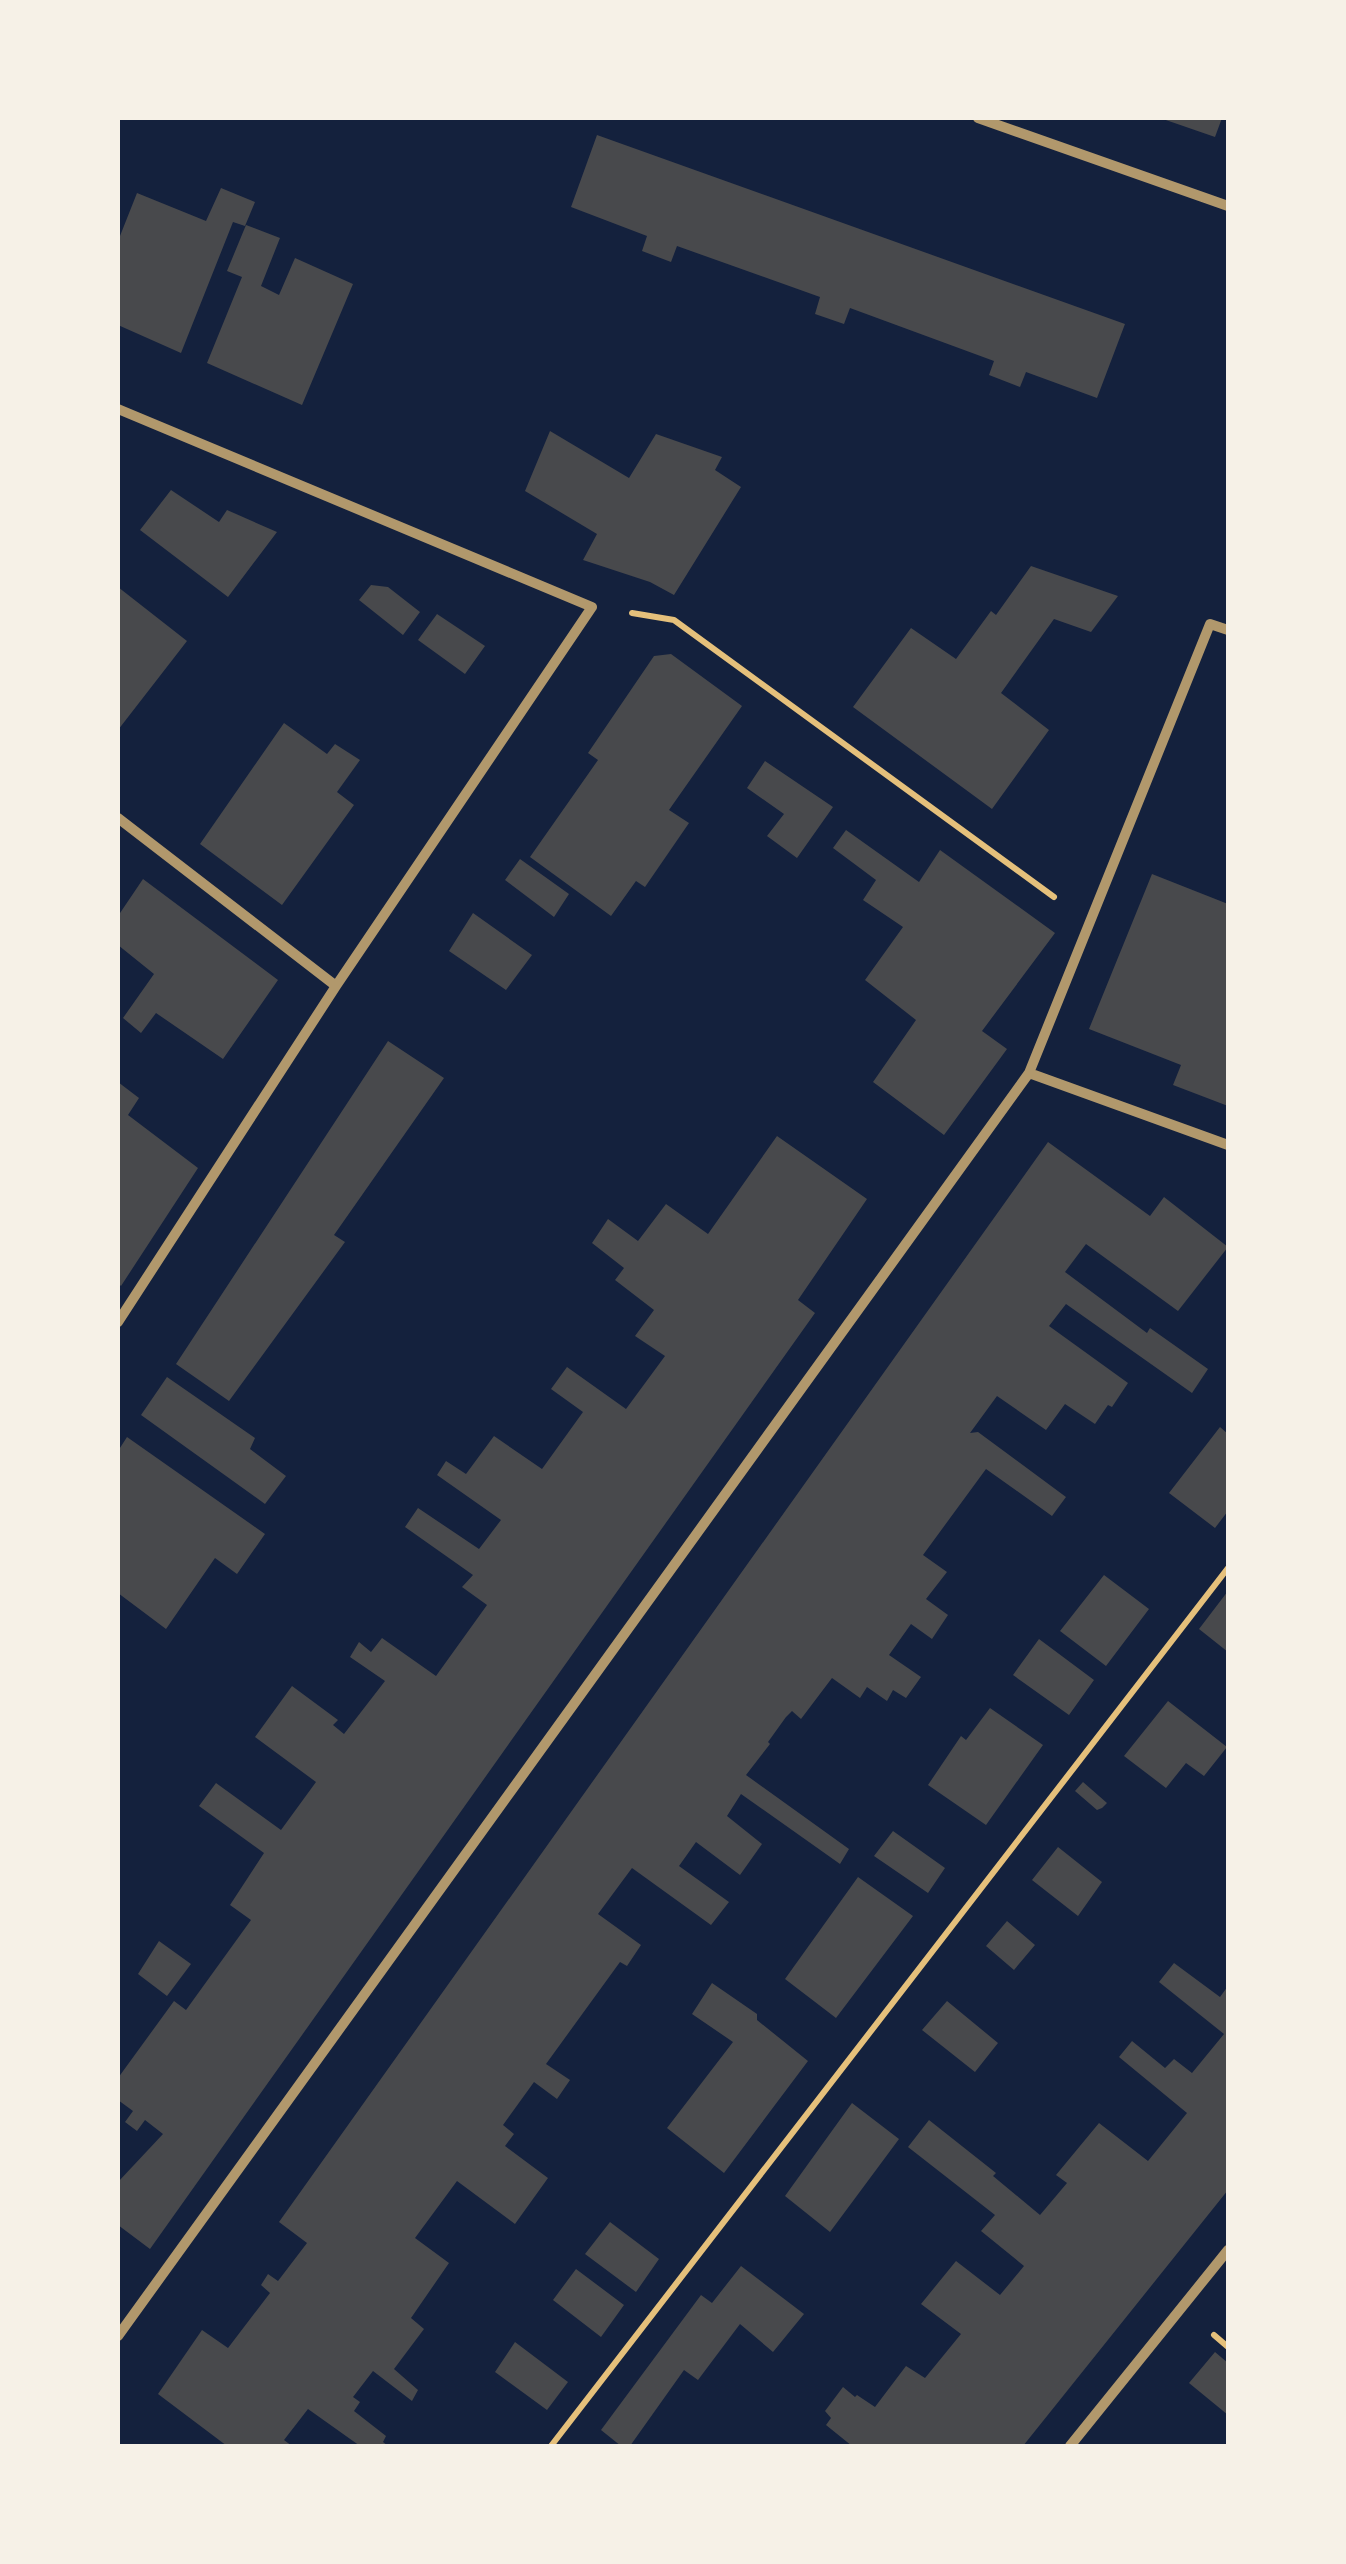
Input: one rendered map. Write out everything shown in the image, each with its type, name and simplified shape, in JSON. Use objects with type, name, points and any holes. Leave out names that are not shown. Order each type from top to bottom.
[{"type":"street","points":[[978,118],[1228,206]]},
{"type":"street","points":[[118,409],[592,607],[336,986],[118,1322]]},
{"type":"street","points":[[118,2336],[1029,1073],[1210,624],[1228,630]]},
{"type":"street","points":[[118,818],[336,986]]},
{"type":"street","points":[[1029,1073],[1228,1145]]},
{"type":"street","points":[[1070,2446],[1228,2250]]},
{"type":"path","points":[[592,607],[674,620],[1089,923]]},
{"type":"path","points":[[551,2446],[1228,1568]]},
{"type":"building","points":[[1160,118],[1222,118],[1215,137]]},
{"type":"building","points":[[597,135],[1125,324],[1097,398],[1026,372],[1020,387],[989,375],[994,361],[850,308],[844,324],[815,314],[820,297],[677,246],[671,262],[642,251],[647,236],[571,207]]},
{"type":"building","points":[[221,188],[255,202],[245,226],[233,222],[181,353],[118,325],[118,241],[137,193],[206,221]]},
{"type":"building","points":[[246,225],[280,238],[261,286],[279,295],[295,258],[353,284],[302,405],[207,363],[242,277],[227,271]]},
{"type":"building","points":[[550,431],[629,478],[656,434],[722,457],[715,470],[741,487],[674,595],[650,582],[583,560],[597,534],[525,491]]},
{"type":"building","points":[[171,490],[219,522],[227,510],[277,532],[228,597],[140,530]]},
{"type":"building","points":[[1031,566],[1118,596],[1091,632],[1054,619],[1001,693],[1049,730],[992,809],[853,707],[911,628],[956,659],[991,611],[996,615]]},
{"type":"building","points":[[371,585],[388,587],[420,612],[403,635],[359,600]]},
{"type":"building","points":[[118,587],[187,641],[118,730]]},
{"type":"building","points":[[437,614],[485,646],[465,674],[418,640]]},
{"type":"building","points":[[671,654],[742,706],[669,810],[689,823],[645,887],[636,881],[611,916],[530,857],[598,760],[588,753],[654,656]]},
{"type":"building","points":[[284,723],[327,754],[335,744],[360,760],[337,792],[354,805],[282,905],[200,844]]},
{"type":"building","points":[[765,761],[833,807],[797,858],[767,836],[784,814],[747,788]]},
{"type":"building","points":[[846,830],[919,882],[940,850],[1055,933],[982,1031],[1007,1049],[944,1135],[873,1082],[916,1020],[865,980],[903,927],[863,900],[876,880],[833,848]]},
{"type":"building","points":[[520,859],[569,894],[554,917],[505,880]]},
{"type":"building","points":[[1152,874],[1228,904],[1228,1106],[1173,1085],[1181,1065],[1089,1029]]},
{"type":"building","points":[[143,879],[278,980],[223,1059],[156,1013],[141,1033],[123,1018],[154,974],[118,945],[118,916]]},
{"type":"building","points":[[473,913],[532,955],[506,990],[449,951]]},
{"type":"building","points":[[388,1041],[444,1078],[334,1235],[345,1242],[229,1401],[176,1364]]},
{"type":"building","points":[[118,1082],[139,1098],[128,1115],[198,1168],[121,1286],[118,1283]]},
{"type":"building","points":[[777,1136],[867,1199],[798,1300],[815,1313],[150,2249],[118,2225],[118,2182],[163,2134],[145,2120],[137,2131],[125,2122],[133,2111],[118,2100],[118,2078],[174,2001],[186,2010],[251,1920],[230,1905],[264,1853],[199,1806],[216,1783],[281,1830],[316,1782],[255,1737],[292,1686],[338,1720],[333,1725],[344,1734],[385,1681],[350,1657],[359,1642],[371,1652],[382,1638],[436,1676],[487,1605],[462,1587],[473,1575],[405,1527],[418,1508],[479,1549],[501,1520],[437,1475],[446,1461],[466,1474],[494,1436],[542,1469],[583,1412],[551,1389],[567,1367],[626,1409],[665,1356],[635,1336],[654,1310],[615,1280],[624,1268],[592,1243],[608,1219],[638,1241],[666,1204],[708,1234]]},
{"type":"building","points":[[1048,1142],[1150,1216],[1164,1197],[1228,1247],[1178,1311],[1086,1244],[1065,1272],[1147,1333],[1150,1328],[1208,1369],[1192,1393],[1066,1304],[1049,1326],[1128,1383],[1112,1407],[1108,1405],[1095,1424],[1065,1404],[1046,1430],[997,1396],[970,1433],[978,1432],[1066,1497],[1052,1516],[986,1469],[923,1555],[947,1572],[926,1599],[948,1615],[932,1639],[911,1624],[889,1655],[921,1677],[906,1698],[893,1690],[887,1701],[867,1687],[860,1698],[832,1678],[801,1719],[792,1711],[786,1717],[746,1775],[849,1849],[840,1864],[741,1794],[727,1816],[762,1844],[740,1875],[696,1842],[679,1866],[729,1902],[711,1925],[632,1868],[598,1914],[641,1945],[627,1966],[620,1962],[546,2064],[570,2080],[557,2099],[534,2082],[503,2125],[514,2134],[505,2146],[548,2178],[515,2224],[457,2181],[415,2238],[449,2263],[411,2318],[424,2329],[394,2369],[418,2390],[412,2401],[373,2371],[353,2397],[360,2402],[354,2411],[386,2436],[383,2442],[388,2446],[360,2446],[308,2409],[284,2440],[292,2446],[227,2446],[158,2394],[202,2330],[228,2348],[270,2293],[261,2285],[268,2274],[278,2281],[307,2243],[279,2222]]},
{"type":"building","points":[[167,1377],[255,1438],[250,1449],[286,1476],[265,1504],[141,1415]]},
{"type":"building","points":[[1220,1427],[1228,1434],[1228,1511],[1215,1528],[1169,1493]]},
{"type":"building","points":[[127,1437],[265,1534],[237,1574],[215,1558],[166,1629],[118,1593],[118,1451]]},
{"type":"building","points":[[1104,1575],[1149,1609],[1106,1666],[1060,1631]]},
{"type":"building","points":[[1228,1591],[1228,1652],[1199,1629]]},
{"type":"building","points":[[1039,1639],[1094,1680],[1069,1715],[1013,1675]]},
{"type":"building","points":[[1168,1701],[1227,1747],[1204,1776],[1186,1763],[1166,1788],[1124,1756]]},
{"type":"building","points":[[990,1708],[1043,1745],[986,1825],[928,1785],[961,1736],[966,1740]]},
{"type":"building","points":[[1083,1782],[1107,1803],[1102,1808],[1097,1810],[1075,1791]]},
{"type":"building","points":[[893,1831],[945,1868],[928,1893],[874,1856]]},
{"type":"building","points":[[1058,1847],[1102,1882],[1078,1916],[1032,1880]]},
{"type":"building","points":[[858,1877],[913,1916],[836,2018],[785,1979]]},
{"type":"building","points":[[1007,1921],[1035,1945],[1014,1970],[986,1946]]},
{"type":"building","points":[[159,1941],[191,1964],[167,1996],[138,1974]]},
{"type":"building","points":[[1174,1963],[1220,1997],[1228,1986],[1228,2190],[1023,2446],[852,2446],[826,2425],[831,2418],[825,2411],[843,2387],[875,2407],[906,2366],[925,2378],[961,2334],[921,2304],[956,2261],[1000,2295],[1024,2266],[981,2231],[995,2215],[908,2147],[929,2120],[996,2173],[993,2176],[1040,2215],[1067,2183],[1056,2175],[1099,2123],[1148,2161],[1187,2113],[1119,2057],[1132,2041],[1165,2068],[1174,2059],[1192,2073],[1224,2034],[1159,1982]]},
{"type":"building","points":[[712,1983],[757,2014],[757,2020],[808,2061],[724,2173],[667,2128],[733,2042],[692,2014]]},
{"type":"building","points":[[947,2001],[998,2043],[975,2072],[922,2030]]},
{"type":"building","points":[[852,2103],[899,2139],[830,2232],[785,2196]]},
{"type":"building","points":[[610,2222],[659,2259],[636,2292],[585,2254]]},
{"type":"building","points":[[741,2266],[804,2314],[773,2352],[740,2324],[698,2380],[684,2370],[630,2446],[621,2446],[601,2430],[701,2295],[712,2303]]},
{"type":"building","points":[[576,2269],[624,2305],[601,2337],[553,2300]]},
{"type":"building","points":[[515,2342],[568,2382],[547,2410],[495,2372]]},
{"type":"building","points":[[1215,2352],[1228,2363],[1228,2415],[1189,2383]]}]
